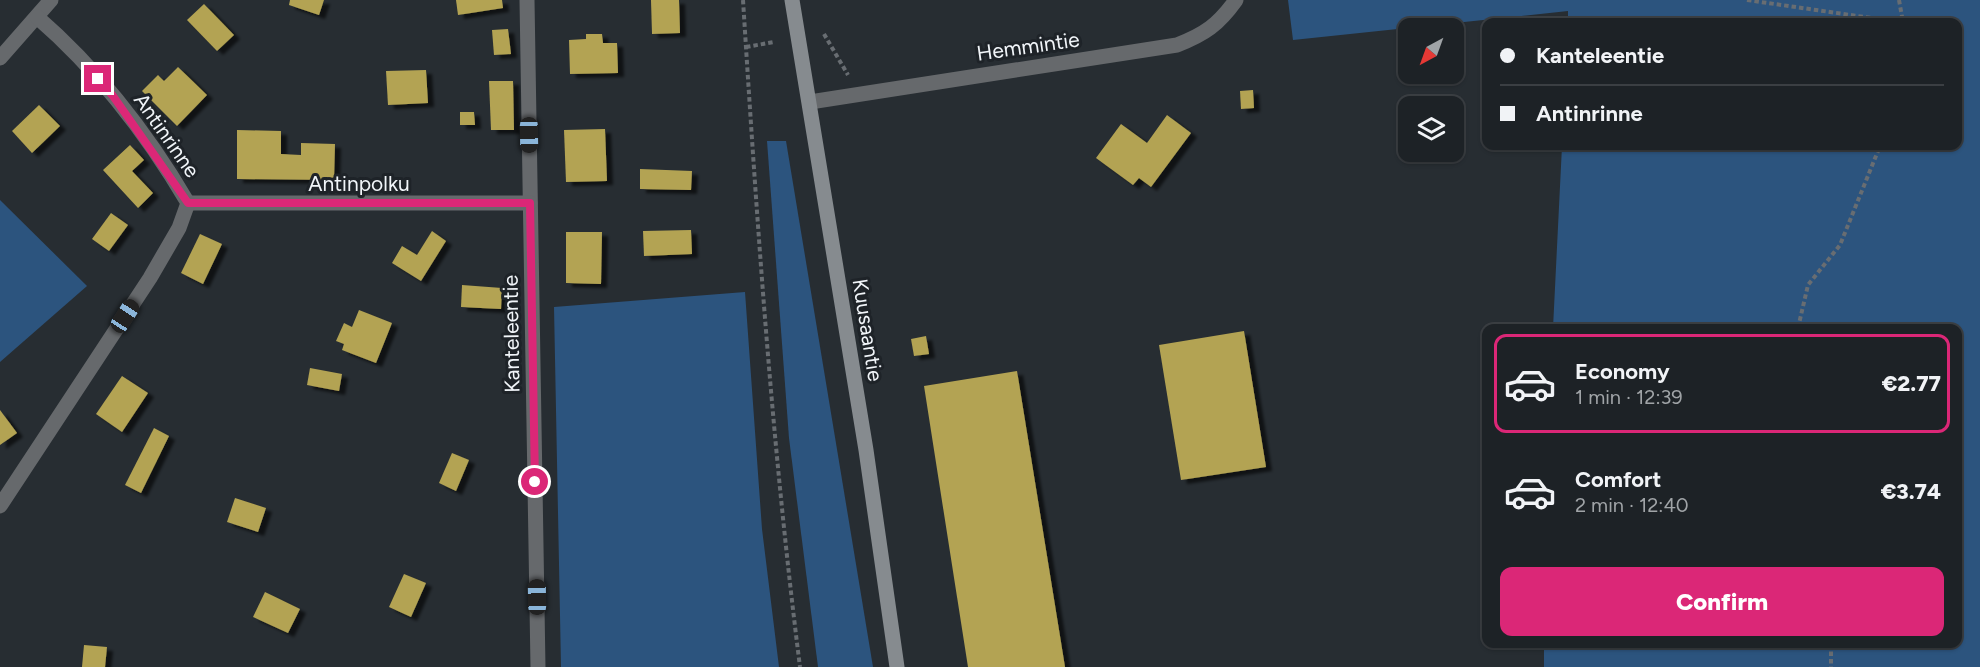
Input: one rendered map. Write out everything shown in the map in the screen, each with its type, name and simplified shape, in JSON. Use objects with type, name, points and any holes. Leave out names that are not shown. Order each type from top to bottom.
[{"type":"main road","name":"Kuusaantie","points":[[792,0],[865,438],[897,667]]},
{"type":"street","points":[[0,58],[51,0]]},
{"type":"street","name":"Kanteleentie","points":[[527,0],[538,667]]},
{"type":"street","name":"Hemmintie","points":[[810,102],[1177,45],[1203,35],[1222,19],[1236,0]]},
{"type":"street","name":"Antinrinne","points":[[0,506],[150,278],[179,228],[188,203],[113,96],[65,41],[37,17]]},
{"type":"street","name":"Antinpolku","points":[[188,203],[530,203]]},
{"type":"path","points":[[743,0],[774,414],[788,573],[800,667]]},
{"type":"path","points":[[1747,0],[1873,18]]},
{"type":"path","points":[[1899,0],[1901,18]]},
{"type":"path","points":[[824,34],[859,93]]},
{"type":"path","points":[[746,47],[774,42]]},
{"type":"path","points":[[1799,324],[1808,285],[1840,245],[1878,150]]},
{"type":"path","points":[[1831,648],[1831,667]]},
{"type":"shaded area","points":[[1288,0],[1980,0],[1980,667],[1544,667],[1544,648],[1962,648],[1962,324],[1553,324],[1562,150],[1962,150],[1962,18],[1568,18],[1568,11],[1482,18],[1482,20],[1464,22],[1464,18],[1398,18],[1398,29],[1293,40]]},
{"type":"shaded area","points":[[767,141],[786,141],[873,667],[818,667],[789,438]]},
{"type":"shaded area","points":[[0,200],[87,286],[0,362]]},
{"type":"shaded area","points":[[745,292],[762,529],[779,667],[561,667],[554,307]]},
{"type":"building","points":[[290,0],[324,0],[319,15],[289,5]]},
{"type":"building","points":[[456,0],[502,0],[503,8],[458,15]]},
{"type":"building","points":[[651,0],[679,0],[680,33],[652,34]]},
{"type":"building","points":[[204,4],[234,35],[217,51],[187,20]]},
{"type":"building","points":[[508,29],[511,54],[494,55],[492,30]]},
{"type":"building","points":[[586,34],[602,34],[603,43],[617,43],[618,73],[570,74],[569,40],[586,39]]},
{"type":"building","points":[[178,67],[207,95],[177,126],[142,91],[158,75],[164,81]]},
{"type":"building","points":[[426,70],[428,103],[388,105],[386,71]]},
{"type":"building","points":[[489,81],[513,81],[514,130],[491,130]]},
{"type":"building","points":[[1253,90],[1254,108],[1241,109],[1240,91]]},
{"type":"building","points":[[39,105],[60,126],[32,153],[12,131]]},
{"type":"building","points":[[460,112],[474,112],[475,125],[460,125]]},
{"type":"building","points":[[1167,115],[1191,133],[1151,187],[1139,178],[1133,185],[1096,158],[1121,124],[1147,143]]},
{"type":"building","points":[[605,129],[607,181],[566,182],[564,130]]},
{"type":"building","points":[[237,130],[281,131],[281,154],[301,155],[301,143],[335,144],[334,180],[237,179]]},
{"type":"building","points":[[130,145],[144,160],[132,171],[153,193],[138,208],[103,170]]},
{"type":"building","points":[[640,169],[692,171],[691,190],[640,189]]},
{"type":"building","points":[[111,213],[128,225],[109,251],[92,239]]},
{"type":"building","points":[[691,230],[692,254],[644,256],[643,231]]},
{"type":"building","points":[[432,231],[446,241],[421,281],[392,263],[402,246],[417,255]]},
{"type":"building","points":[[566,232],[602,232],[601,284],[566,283]]},
{"type":"building","points":[[200,234],[222,244],[203,284],[181,273]]},
{"type":"building","points":[[462,285],[502,288],[501,309],[461,307]]},
{"type":"building","points":[[359,310],[392,323],[376,363],[342,350],[344,344],[336,341],[344,323],[352,327]]},
{"type":"building","points":[[1244,331],[1266,467],[1181,480],[1159,345]]},
{"type":"building","points":[[926,336],[929,354],[914,356],[911,339]]},
{"type":"building","points":[[310,368],[342,374],[339,391],[307,385]]},
{"type":"building","points":[[1017,371],[1065,667],[968,667],[924,386]]},
{"type":"building","points":[[122,376],[148,393],[122,432],[96,414]]},
{"type":"building","points":[[0,410],[17,433],[0,445]]},
{"type":"building","points":[[154,428],[169,436],[141,493],[125,485]]},
{"type":"building","points":[[452,453],[469,460],[456,491],[439,483]]},
{"type":"building","points":[[235,498],[266,508],[258,532],[227,522]]},
{"type":"building","points":[[404,574],[426,583],[411,617],[389,607]]},
{"type":"building","points":[[265,592],[300,609],[288,633],[253,617]]},
{"type":"building","points":[[84,645],[107,647],[105,667],[82,667]]},
{"type":"route","points":[[98,79],[177,183],[188,203],[259,205],[530,203],[535,482]]}]
